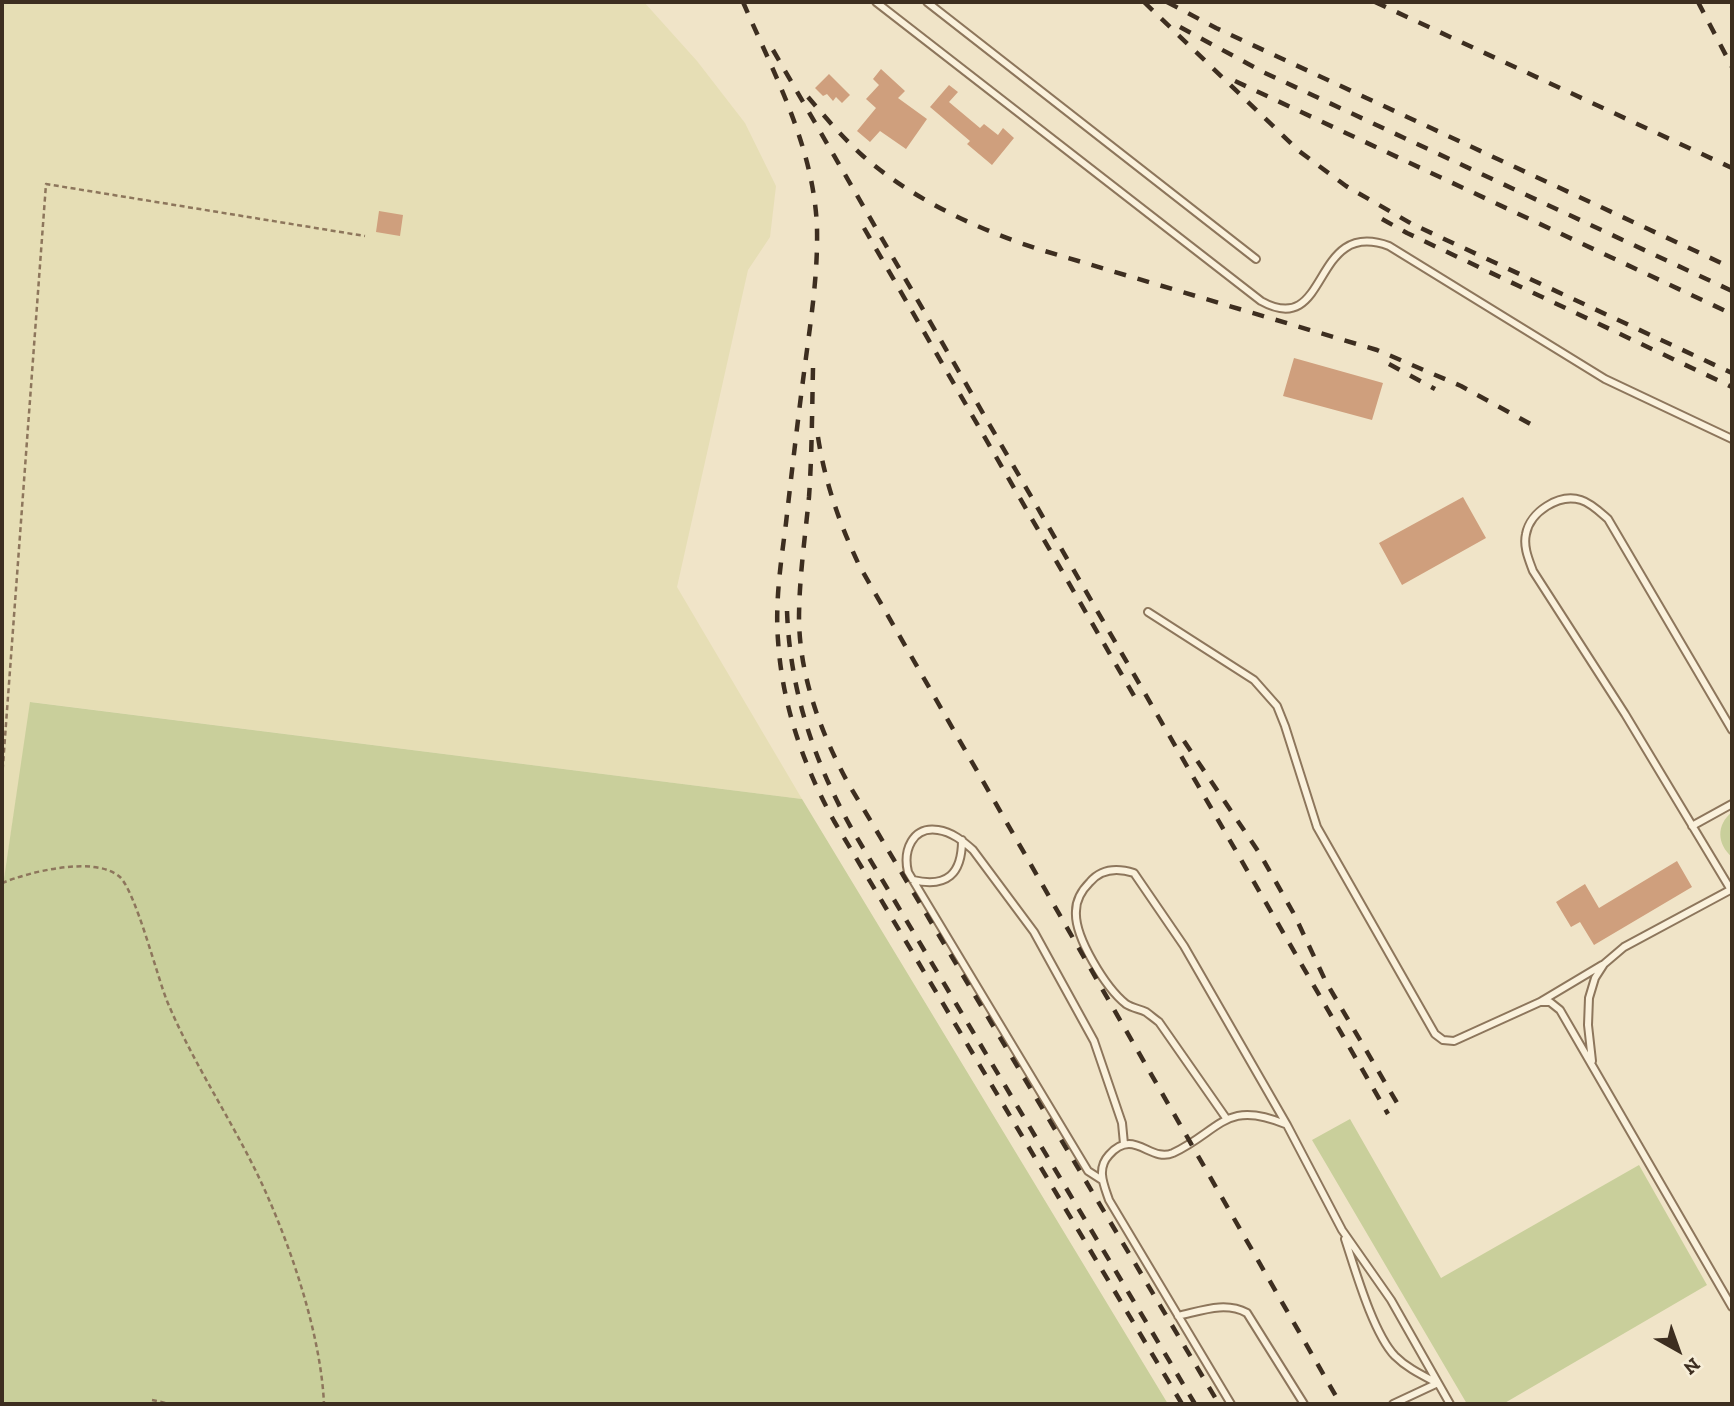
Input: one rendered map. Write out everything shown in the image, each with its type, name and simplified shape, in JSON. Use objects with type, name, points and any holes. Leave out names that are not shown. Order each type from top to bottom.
[{"type":"lane","points":[[876,2],[1261,301],[1277,310],[1294,309],[1306,299],[1341,250],[1358,241],[1372,240],[1389,246],[1605,379],[1732,439]]},
{"type":"lane","points":[[927,2],[1256,259]]},
{"type":"lane","points":[[1148,612],[1254,680],[1277,706],[1317,827],[1435,1034],[1443,1040],[1454,1041],[1540,1002],[1604,964],[1623,947],[1732,889],[1533,571],[1527,554],[1525,535],[1532,519],[1548,506],[1564,499],[1580,499],[1608,519],[1732,730]]},
{"type":"lane","points":[[1692,826],[1732,804]]},
{"type":"lane","points":[[1102,1180],[1088,1171],[914,880],[906,861],[907,851],[912,840],[919,834],[926,830],[939,830],[962,841],[973,850],[1034,932],[1094,1041],[1122,1123],[1124,1144]]},
{"type":"lane","points":[[914,880],[929,884],[952,875],[962,856],[962,841]]},
{"type":"lane","points":[[1226,1118],[1159,1022],[1146,1012],[1128,1006],[1108,986],[1094,965],[1077,924],[1076,909],[1081,893],[1091,879],[1105,871],[1122,870],[1134,873],[1184,946],[1287,1125],[1342,1230],[1391,1300],[1450,1404]]},
{"type":"lane","points":[[1592,1064],[1588,1026],[1589,998],[1595,978],[1604,964]]},
{"type":"lane","points":[[1540,1002],[1550,1002],[1560,1010],[1732,1307]]},
{"type":"lane","points":[[1231,1404],[1109,1200],[1101,1169],[1105,1158],[1124,1144],[1135,1143],[1159,1155],[1171,1154],[1226,1118],[1251,1114],[1269,1117],[1287,1125]]},
{"type":"lane","points":[[1342,1230],[1374,1319],[1393,1354],[1412,1370],[1438,1383]]},
{"type":"lane","points":[[1178,1316],[1221,1307],[1238,1308],[1247,1313],[1304,1404]]},
{"type":"lane","points":[[1394,1404],[1438,1383]]},
{"type":"path","points":[[2,778],[46,184],[365,236]]},
{"type":"path","points":[[2,883],[44,871],[86,867],[111,871],[126,886],[167,1002],[267,1195],[317,1342],[324,1404]]},
{"type":"path","points":[[152,1400],[170,1404]]},
{"type":"shaded area","points":[[2,2],[644,2],[697,61],[745,123],[776,186],[770,237],[748,270],[677,587],[802,799],[31,702],[2,892]]},
{"type":"green space","points":[[30,702],[802,799],[1168,1404],[2,1404],[2,892]]},
{"type":"green space","points":[[1732,812],[1732,857],[1723,846],[1720,834],[1723,823]]},
{"type":"green space","points":[[1350,1119],[1441,1278],[1639,1165],[1707,1285],[1503,1404],[1467,1404],[1312,1140]]},
{"type":"building","points":[[881,69],[905,91],[898,98],[927,119],[906,149],[880,131],[870,142],[857,131],[876,108],[866,99],[879,85],[873,79]]},
{"type":"building","points":[[829,74],[850,95],[842,103],[836,97],[833,101],[827,94],[823,96],[815,88]]},
{"type":"building","points":[[949,85],[958,92],[949,102],[980,128],[984,124],[998,135],[1003,128],[1014,138],[992,165],[967,144],[970,141],[930,107]]},
{"type":"building","points":[[379,211],[403,215],[400,236],[376,232]]},
{"type":"building","points":[[1294,358],[1383,383],[1372,420],[1283,396]]},
{"type":"building","points":[[1463,497],[1486,538],[1402,585],[1379,543]]},
{"type":"building","points":[[1677,861],[1692,887],[1594,945],[1580,922],[1571,927],[1556,902],[1585,884],[1599,908]]},
{"type":"railway","points":[[743,2],[800,140],[809,169],[817,228],[814,296],[780,567],[777,611],[780,664],[796,734],[834,821],[1182,1404]]},
{"type":"railway","points":[[1144,2],[1299,151],[1346,186],[1412,224],[1732,373]]},
{"type":"railway","points":[[1167,2],[1216,28],[1732,268]]},
{"type":"railway","points":[[1375,2],[1732,168]]},
{"type":"railway","points":[[1698,2],[1732,67]]},
{"type":"railway","points":[[1180,27],[1263,72],[1732,291]]},
{"type":"railway","points":[[773,50],[1388,1114]]},
{"type":"railway","points":[[1235,81],[1732,314]]},
{"type":"railway","points":[[808,97],[848,142],[882,172],[924,199],[969,222],[1038,249],[1377,350],[1461,386],[1534,426]]},
{"type":"railway","points":[[1382,219],[1732,387]]},
{"type":"railway","points":[[864,228],[1137,701]]},
{"type":"railway","points":[[1389,364],[1435,389]]},
{"type":"railway","points":[[813,368],[810,481],[799,620],[803,663],[821,725],[848,783],[1219,1404]]},
{"type":"railway","points":[[818,437],[834,504],[860,567],[1337,1398]]},
{"type":"railway","points":[[787,611],[793,669],[806,725],[839,805],[1195,1404]]},
{"type":"railway","points":[[1184,741],[1260,854],[1294,914],[1326,982],[1400,1108]]}]
